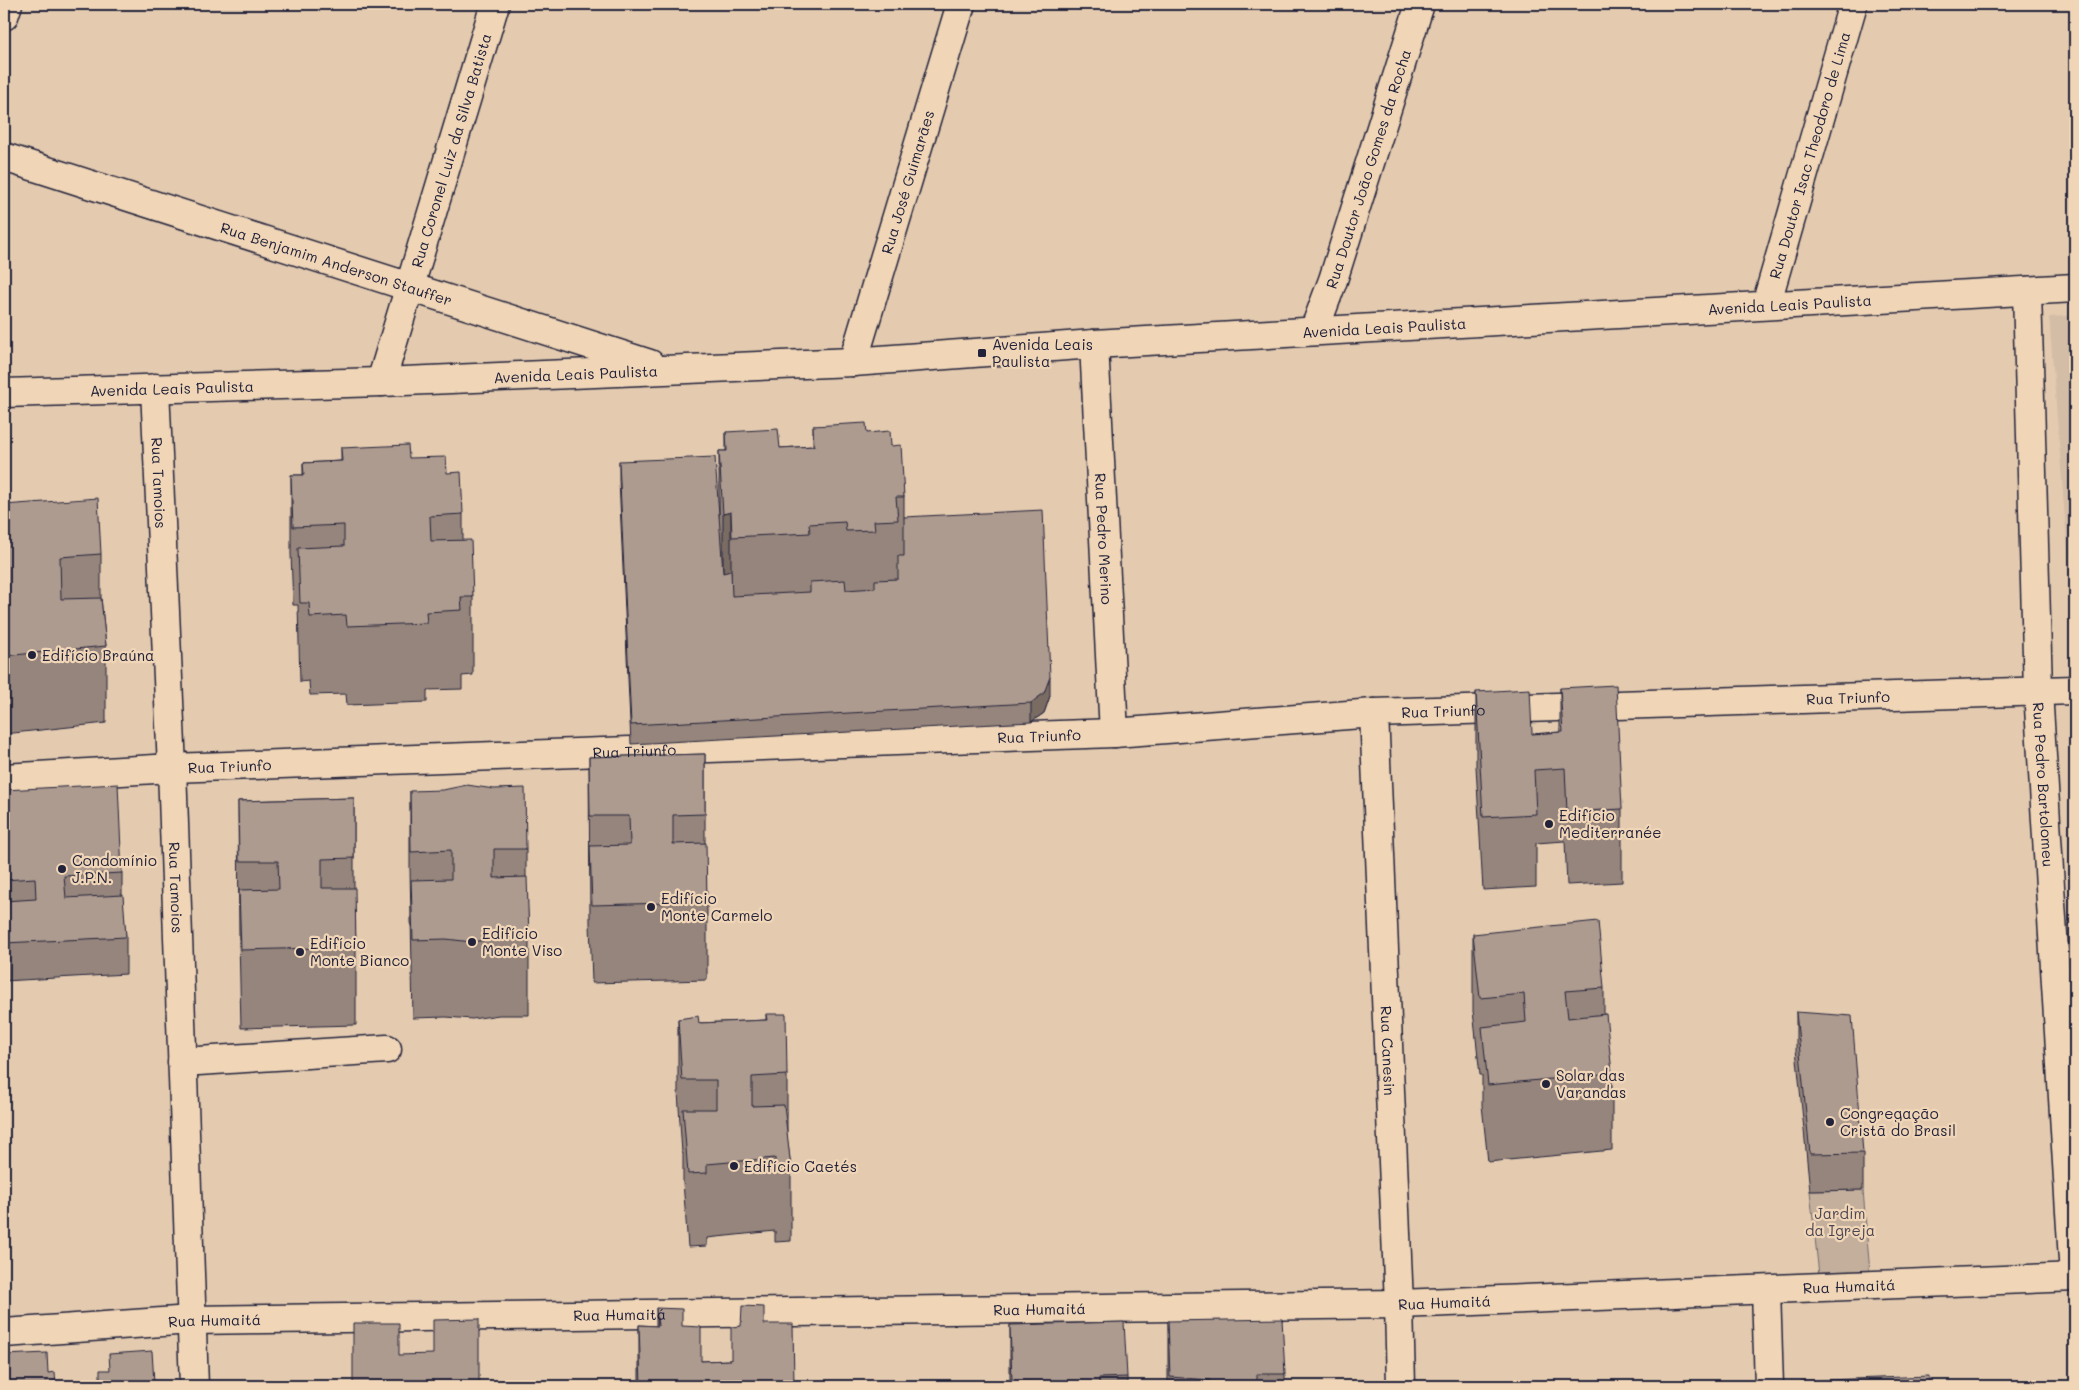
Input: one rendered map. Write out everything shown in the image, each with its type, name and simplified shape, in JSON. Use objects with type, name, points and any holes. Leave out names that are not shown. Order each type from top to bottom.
[{"type":"street","points":[[4,16],[8,4]]},
{"type":"street","name":"Rua Coronel Luiz da Silva Batista","points":[[381,382],[495,4]]},
{"type":"street","name":"Rua José Guimarães","points":[[853,362],[961,4]]},
{"type":"street","name":"Rua Doutor João Gomes da Rocha","points":[[1314,331],[1333,280],[1420,4]]},
{"type":"street","name":"Rua Doutor Isac Theodoro de Lima","points":[[1766,305],[1852,4]]},
{"type":"street","name":"Rua Benjamim Anderson Stauffer","points":[[4,157],[668,370]]},
{"type":"street","name":"Avenida Leais Paulista","points":[[4,393],[381,382],[853,362],[1094,344],[2075,288]]},
{"type":"street","name":"Rua Pedro Bartolomeu","points":[[2027,292],[2038,691],[2075,1277]]},
{"type":"street","name":"Rua Pedro Merino","points":[[1094,344],[1114,733]]},
{"type":"street","name":"Rua Tamoios","points":[[155,388],[172,768],[194,1386]]},
{"type":"street","name":"Rua Triunfo","points":[[4,778],[172,768],[1114,733],[1374,713],[2075,690]]},
{"type":"street","name":"Rua Canesin","points":[[1374,713],[1401,1386]]},
{"type":"street","points":[[182,1062],[387,1049]]},
{"type":"street","name":"Rua Humaitá","points":[[4,1333],[192,1320],[1399,1304],[2075,1277]]},
{"type":"street","points":[[1766,1290],[1769,1386]]},
{"type":"shaded area","points":[[2075,315],[2075,646],[2049,317]]},
{"type":"green space","name":"Jardim da Igreja","points":[[1863,1190],[1870,1273],[1819,1275],[1810,1191]]},
{"type":"building","points":[[866,423],[867,433],[890,431],[891,446],[901,445],[904,497],[896,497],[898,520],[874,521],[875,530],[846,531],[845,522],[809,524],[810,533],[732,537],[731,512],[723,514],[719,451],[727,451],[726,432],[778,429],[780,448],[814,446],[813,426]]},
{"type":"building","points":[[408,445],[409,458],[446,457],[447,473],[461,472],[463,514],[430,516],[431,541],[471,540],[473,597],[461,597],[462,610],[426,612],[427,623],[347,626],[346,615],[310,617],[309,603],[300,603],[298,548],[344,546],[344,525],[293,527],[291,475],[304,475],[303,463],[342,461],[341,448]]},
{"type":"building","points":[[715,457],[723,573],[731,571],[732,596],[810,592],[810,582],[845,580],[846,590],[875,588],[875,580],[898,579],[898,556],[904,556],[904,517],[1043,510],[1050,677],[1044,693],[1031,703],[631,725],[619,461]]},
{"type":"building","points":[[98,498],[101,554],[60,557],[61,599],[101,598],[106,646],[4,656],[4,505]]},
{"type":"building","points":[[1616,685],[1622,809],[1567,812],[1565,768],[1534,770],[1536,814],[1483,817],[1476,692],[1530,689],[1532,734],[1563,732],[1560,688]]},
{"type":"building","points":[[705,754],[705,814],[673,815],[673,844],[706,843],[707,902],[592,905],[590,846],[630,845],[629,816],[590,816],[589,757]]},
{"type":"building","name":"Condomínio J.P.N.","points":[[118,784],[122,873],[64,876],[66,898],[123,895],[126,937],[4,943],[4,901],[36,899],[35,878],[4,880],[4,790]]},
{"type":"building","points":[[467,785],[494,789],[525,788],[526,849],[494,849],[494,878],[527,877],[529,937],[499,938],[472,942],[446,939],[413,940],[411,880],[451,879],[451,850],[411,852],[410,791],[443,790]]},
{"type":"building","points":[[354,798],[354,858],[322,859],[322,888],[355,888],[356,947],[241,950],[239,890],[279,889],[278,861],[239,861],[238,801]]},
{"type":"building","points":[[1598,921],[1604,988],[1565,991],[1568,1018],[1606,1014],[1612,1073],[1488,1085],[1482,1027],[1526,1022],[1524,994],[1480,998],[1473,934]]},
{"type":"building","name":"Congregação Cristã do Brasil","points":[[1796,1012],[1852,1016],[1863,1153],[1810,1154]]},
{"type":"building","points":[[766,1014],[786,1014],[787,1075],[752,1077],[752,1106],[784,1105],[791,1168],[775,1169],[775,1158],[707,1164],[707,1173],[688,1174],[683,1109],[716,1109],[716,1080],[682,1080],[678,1019],[698,1016],[699,1023],[767,1020]]},
{"type":"building","points":[[742,1306],[764,1307],[764,1324],[793,1324],[794,1386],[641,1386],[639,1325],[658,1326],[656,1308],[682,1309],[682,1326],[701,1327],[701,1361],[731,1360],[731,1327],[741,1326]]},
{"type":"building","points":[[479,1319],[479,1386],[353,1386],[353,1323],[399,1323],[399,1355],[433,1354],[433,1320]]},
{"type":"building","points":[[1282,1319],[1285,1374],[1257,1374],[1257,1386],[1210,1386],[1210,1380],[1170,1377],[1168,1321]]},
{"type":"building","points":[[1124,1322],[1127,1377],[1099,1378],[1099,1386],[1051,1386],[1051,1384],[1012,1381],[1010,1325]]},
{"type":"building","points":[[152,1351],[154,1383],[162,1383],[163,1386],[100,1386],[100,1370],[110,1370],[109,1354]]},
{"type":"building","points":[[47,1353],[48,1373],[55,1372],[56,1386],[4,1386],[4,1355]]},
{"type":"building","points":[[1929,1376],[1929,1386],[1801,1386],[1801,1381]]},
{"type":"place","name":"Avenida Leais Paulista","points":[[982,353]]},
{"type":"place","name":"Edifício Braúna","points":[[32,655]]},
{"type":"place","name":"Edifício Mediterranée","points":[[1549,824]]},
{"type":"place","name":"Condomínio J.P.N.","points":[[62,869]]},
{"type":"place","name":"Edifício Monte Carmelo","points":[[651,907]]},
{"type":"place","name":"Edifício Monte Viso","points":[[472,942]]},
{"type":"place","name":"Edifício Monte Bianco","points":[[300,952]]},
{"type":"place","name":"Solar das Varandas","points":[[1546,1084]]},
{"type":"place","name":"Congregação Cristã do Brasil","points":[[1830,1122]]},
{"type":"place","name":"Edifício Caetés","points":[[734,1166]]}]
